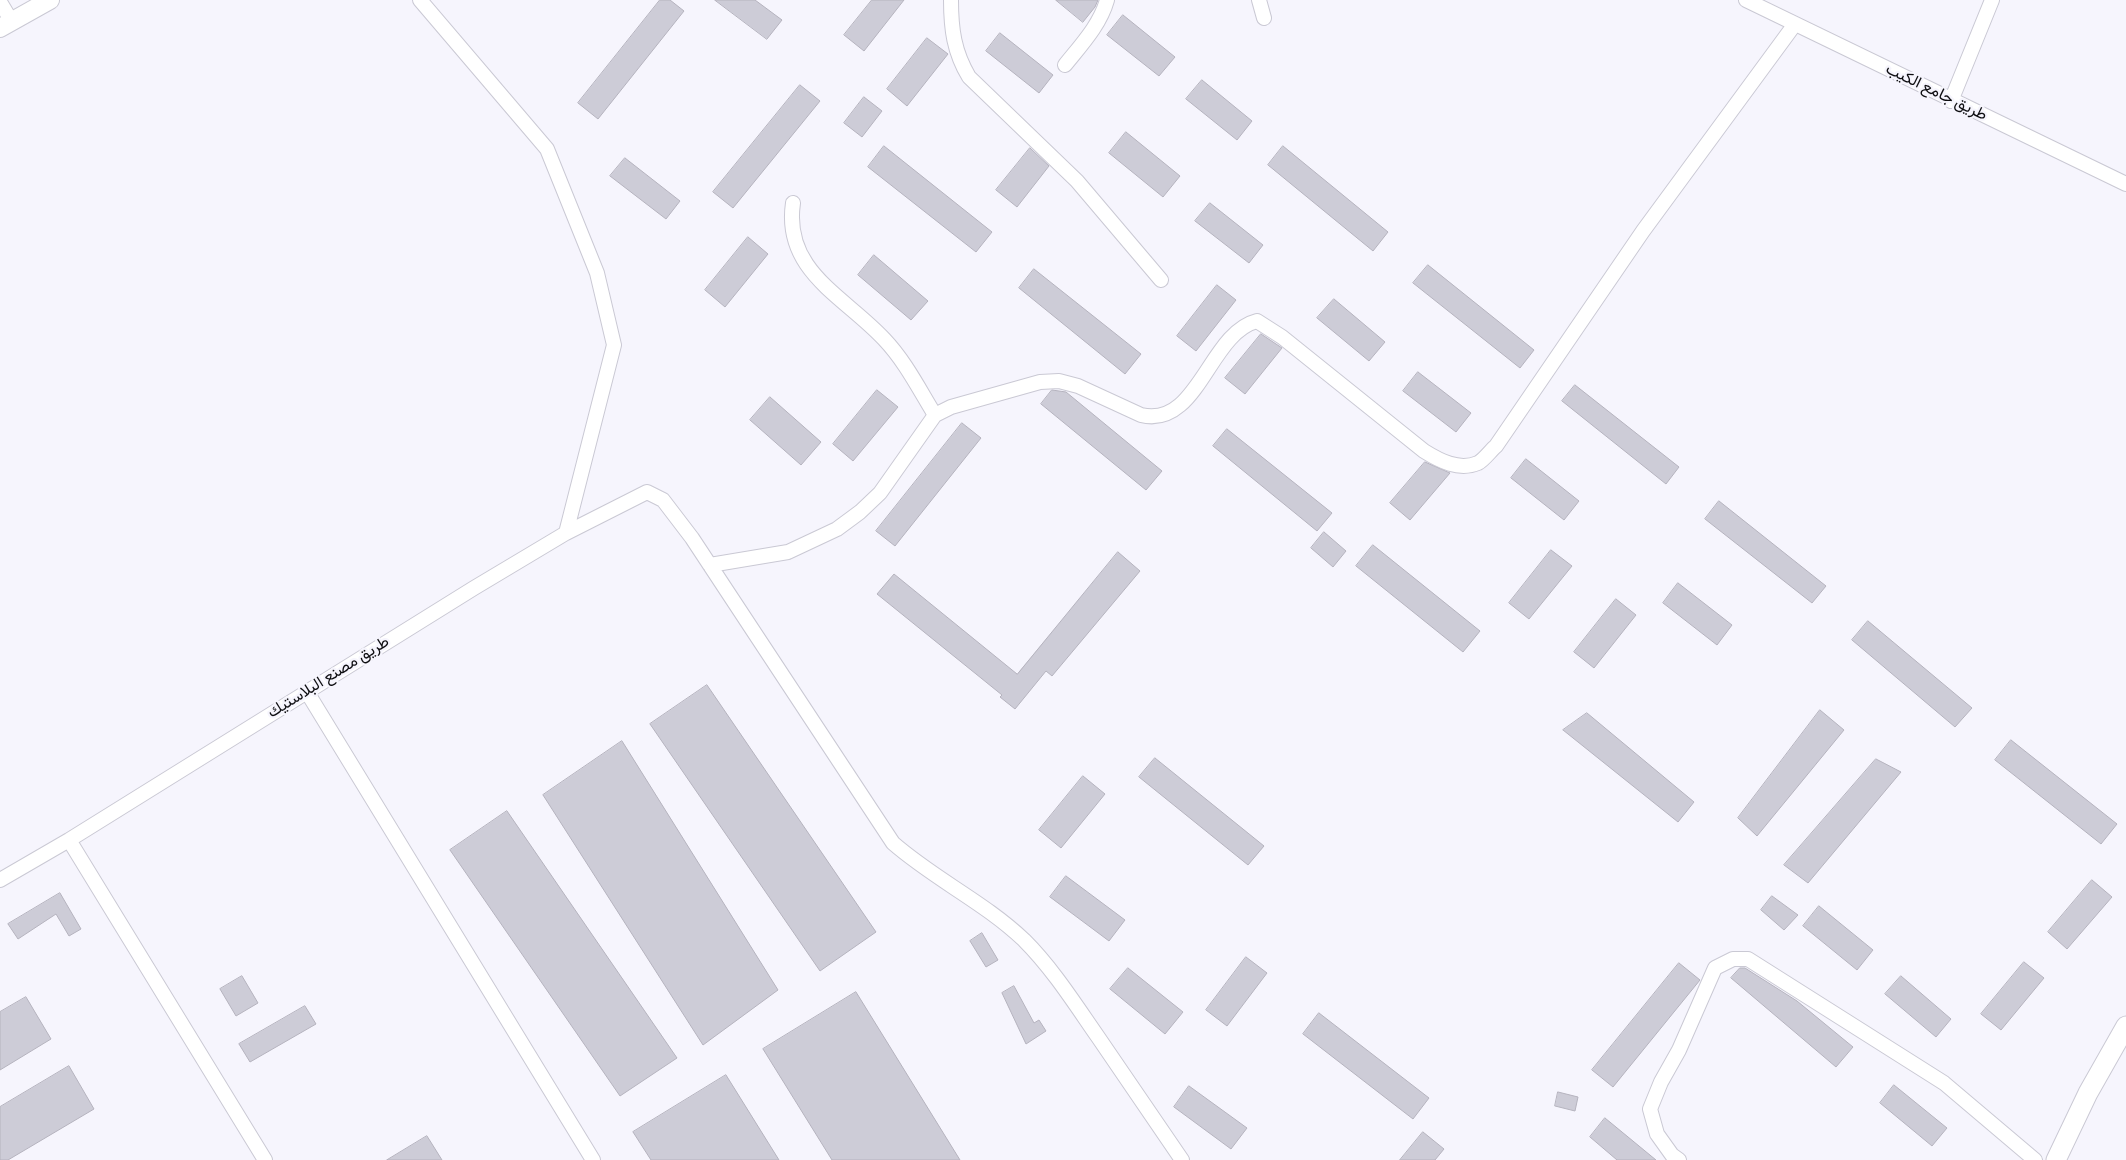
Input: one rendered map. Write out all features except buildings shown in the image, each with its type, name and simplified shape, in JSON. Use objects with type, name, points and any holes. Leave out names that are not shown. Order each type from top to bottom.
[{"type":"main road","points":[[2056,1160],[2088,1093],[2126,1026]]},
{"type":"street","points":[[0,2],[6,25],[50,0]]},
{"type":"street","points":[[420,0],[547,149],[597,273],[614,345],[566,533]]},
{"type":"street","points":[[951,0],[951,33],[958,60],[969,77],[1077,181],[1161,280]]},
{"type":"street","points":[[1065,66],[1091,32],[1104,10],[1107,0]]},
{"type":"street","points":[[1258,0],[1264,18]]},
{"type":"street","name":"طريق جامع الكيب","points":[[1746,0],[2126,184]]},
{"type":"street","points":[[1952,101],[1992,0]]},
{"type":"street","points":[[1182,1160],[1053,973],[1025,942],[999,918],[963,892],[916,863],[892,843],[710,565],[788,552],[837,529],[860,512],[880,493],[935,415],[951,407],[1040,382],[1059,381],[1078,386],[1141,415],[1152,418],[1165,416],[1184,402],[1234,335],[1246,324],[1257,321],[1282,337],[1424,451],[1444,463],[1457,465],[1479,462],[1496,446],[1649,223],[1795,24]]},
{"type":"street","points":[[794,203],[792,232],[800,256],[828,289],[883,338],[899,358],[935,415]]},
{"type":"street","name":"طريق مصنع البلاستيك","points":[[0,880],[69,840],[566,533],[647,492],[663,500],[710,565]]},
{"type":"street","points":[[308,692],[593,1160]]},
{"type":"street","points":[[69,840],[265,1160]]},
{"type":"street","points":[[1679,1160],[1672,1155],[1657,1134],[1650,1109],[1661,1082],[1680,1050],[1715,968],[1734,958],[1748,959],[1944,1083],[2035,1160]]}]
